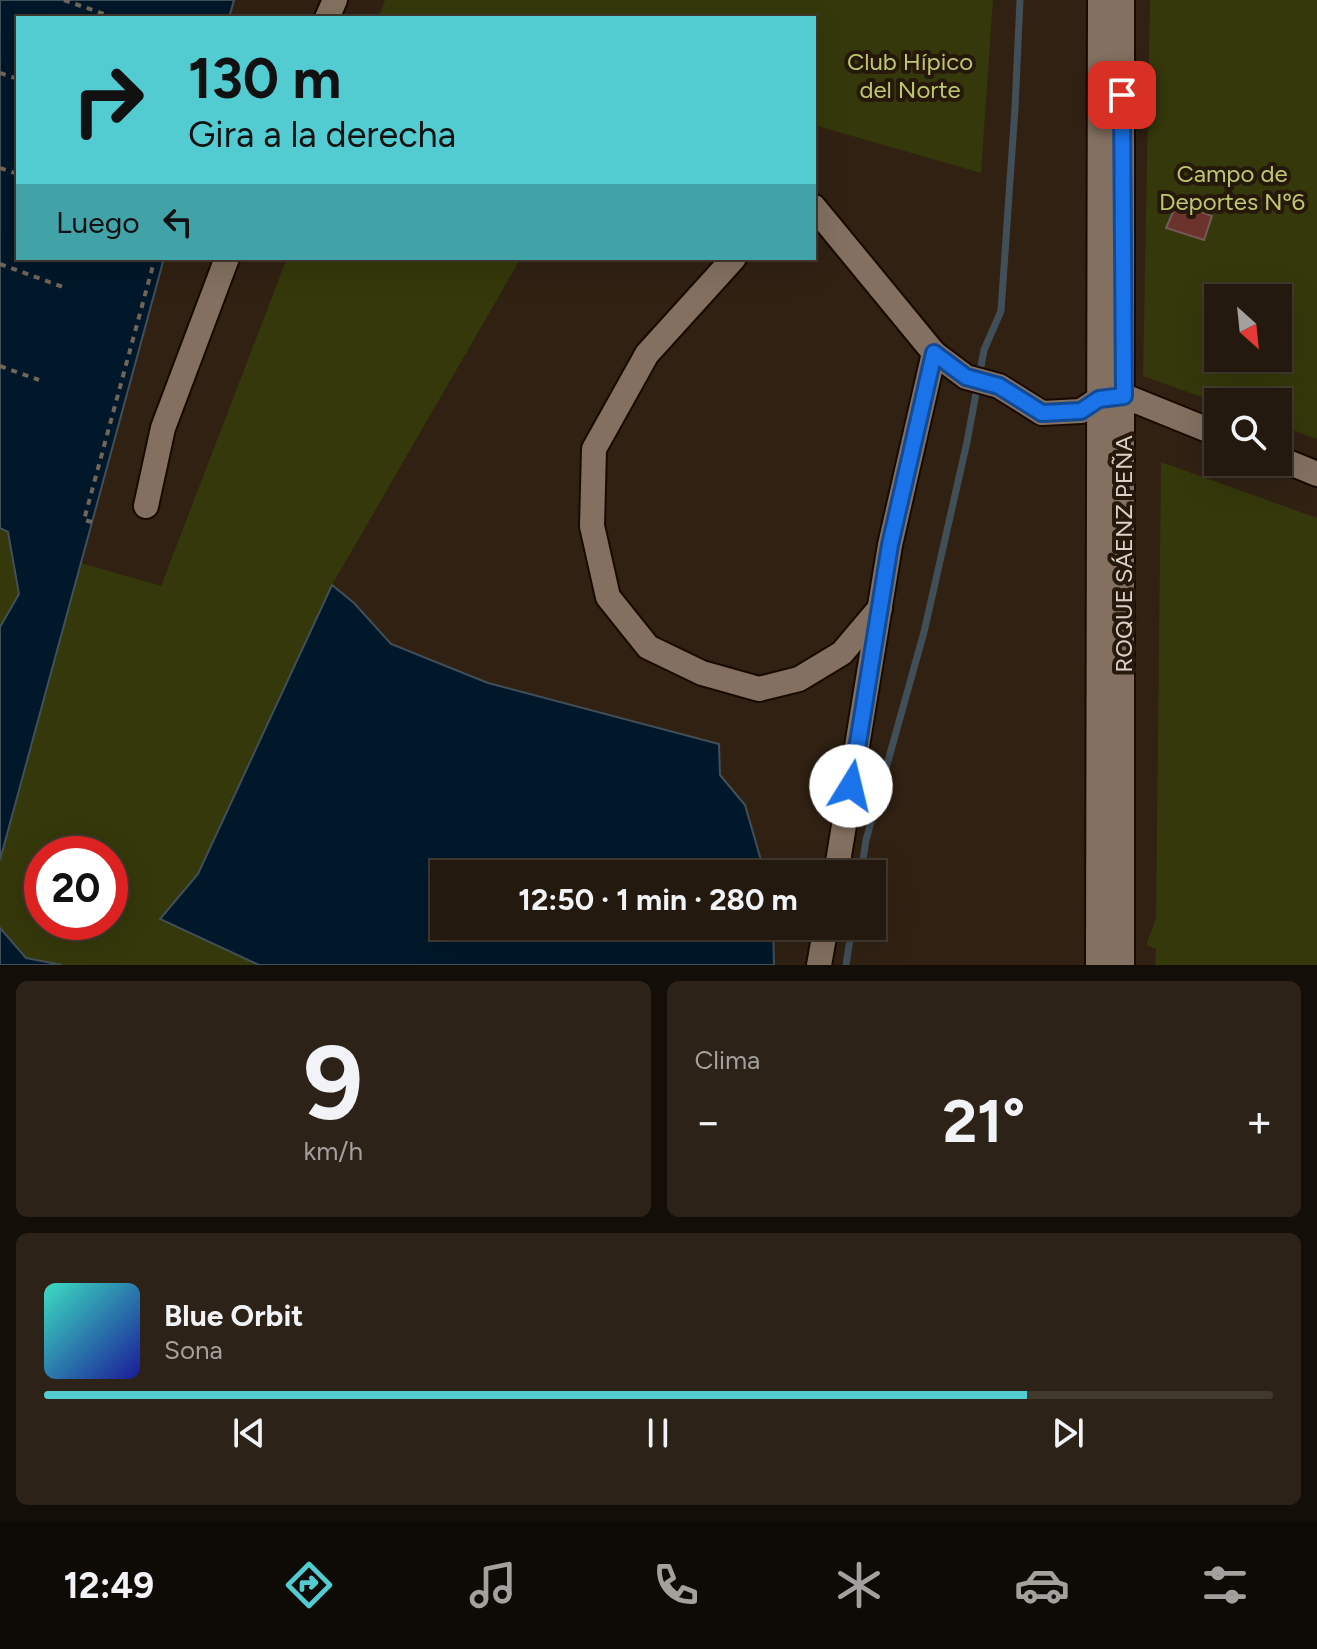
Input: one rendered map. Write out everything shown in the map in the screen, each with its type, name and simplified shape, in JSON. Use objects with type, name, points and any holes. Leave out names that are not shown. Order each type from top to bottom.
[{"type":"street","name":"ROQUE SÁENZ PEÑA","points":[[1098,965],[1100,0]]},
{"type":"street","name":"ROQUE SÁENZ PEÑA","points":[[1122,0],[1122,965]]},
{"type":"street","points":[[816,209],[934,353],[966,377],[999,386],[1042,413],[1081,411],[1099,399],[1124,396],[1204,428]]},
{"type":"street","points":[[146,506],[163,428],[226,260]]},
{"type":"street","points":[[732,260],[647,354],[594,449],[592,526],[608,597],[648,647],[702,673],[759,689],[799,679],[842,653],[880,608]]},
{"type":"street","points":[[838,860],[890,545],[934,353]]},
{"type":"street","points":[[1292,464],[1317,474]]},
{"type":"street","points":[[819,965],[823,940]]},
{"type":"path","points":[[64,0],[109,16]]},
{"type":"path","points":[[92,522],[84,520],[154,260]]},
{"type":"path","points":[[0,264],[63,287]]},
{"type":"path","points":[[0,366],[39,380]]},
{"type":"green space","name":"Club Hípico del Norte","points":[[385,0],[993,0],[981,173],[816,126],[816,16],[379,16]]},
{"type":"green space","name":"Campo de Deportes Nº6","points":[[1150,0],[1317,0],[1317,439],[1292,430],[1292,388],[1204,388],[1204,398],[1143,376]]},
{"type":"green space","points":[[286,260],[520,260],[332,585],[198,874],[160,919],[259,965],[62,965],[26,958],[0,928],[0,860],[81,563],[161,586]]},
{"type":"green space","points":[[1161,462],[1317,518],[1317,965],[1155,965],[1156,949],[1146,945],[1156,918]]},
{"type":"green space","points":[[0,528],[8,531],[19,595],[0,627]]},
{"type":"water","points":[[0,0],[234,0],[230,16],[16,16],[16,260],[163,260],[0,860],[0,627],[19,594],[8,532],[0,528]]},
{"type":"water","points":[[332,585],[354,603],[391,644],[488,683],[719,744],[720,775],[745,805],[761,860],[430,860],[430,940],[773,940],[774,965],[259,965],[160,919],[198,874]]},
{"type":"water","points":[[0,928],[26,958],[62,965],[0,965]]},
{"type":"building","points":[[1177,203],[1212,216],[1204,240],[1166,228]]},
{"type":"waterway","points":[[863,860],[924,632],[967,442],[984,350],[1001,311],[1020,0]]},
{"type":"waterway","points":[[846,965],[850,940]]},
{"type":"route","points":[[851,786],[890,545],[934,353],[966,377],[999,386],[1042,413],[1081,411],[1099,399],[1124,396],[1122,95]]}]
